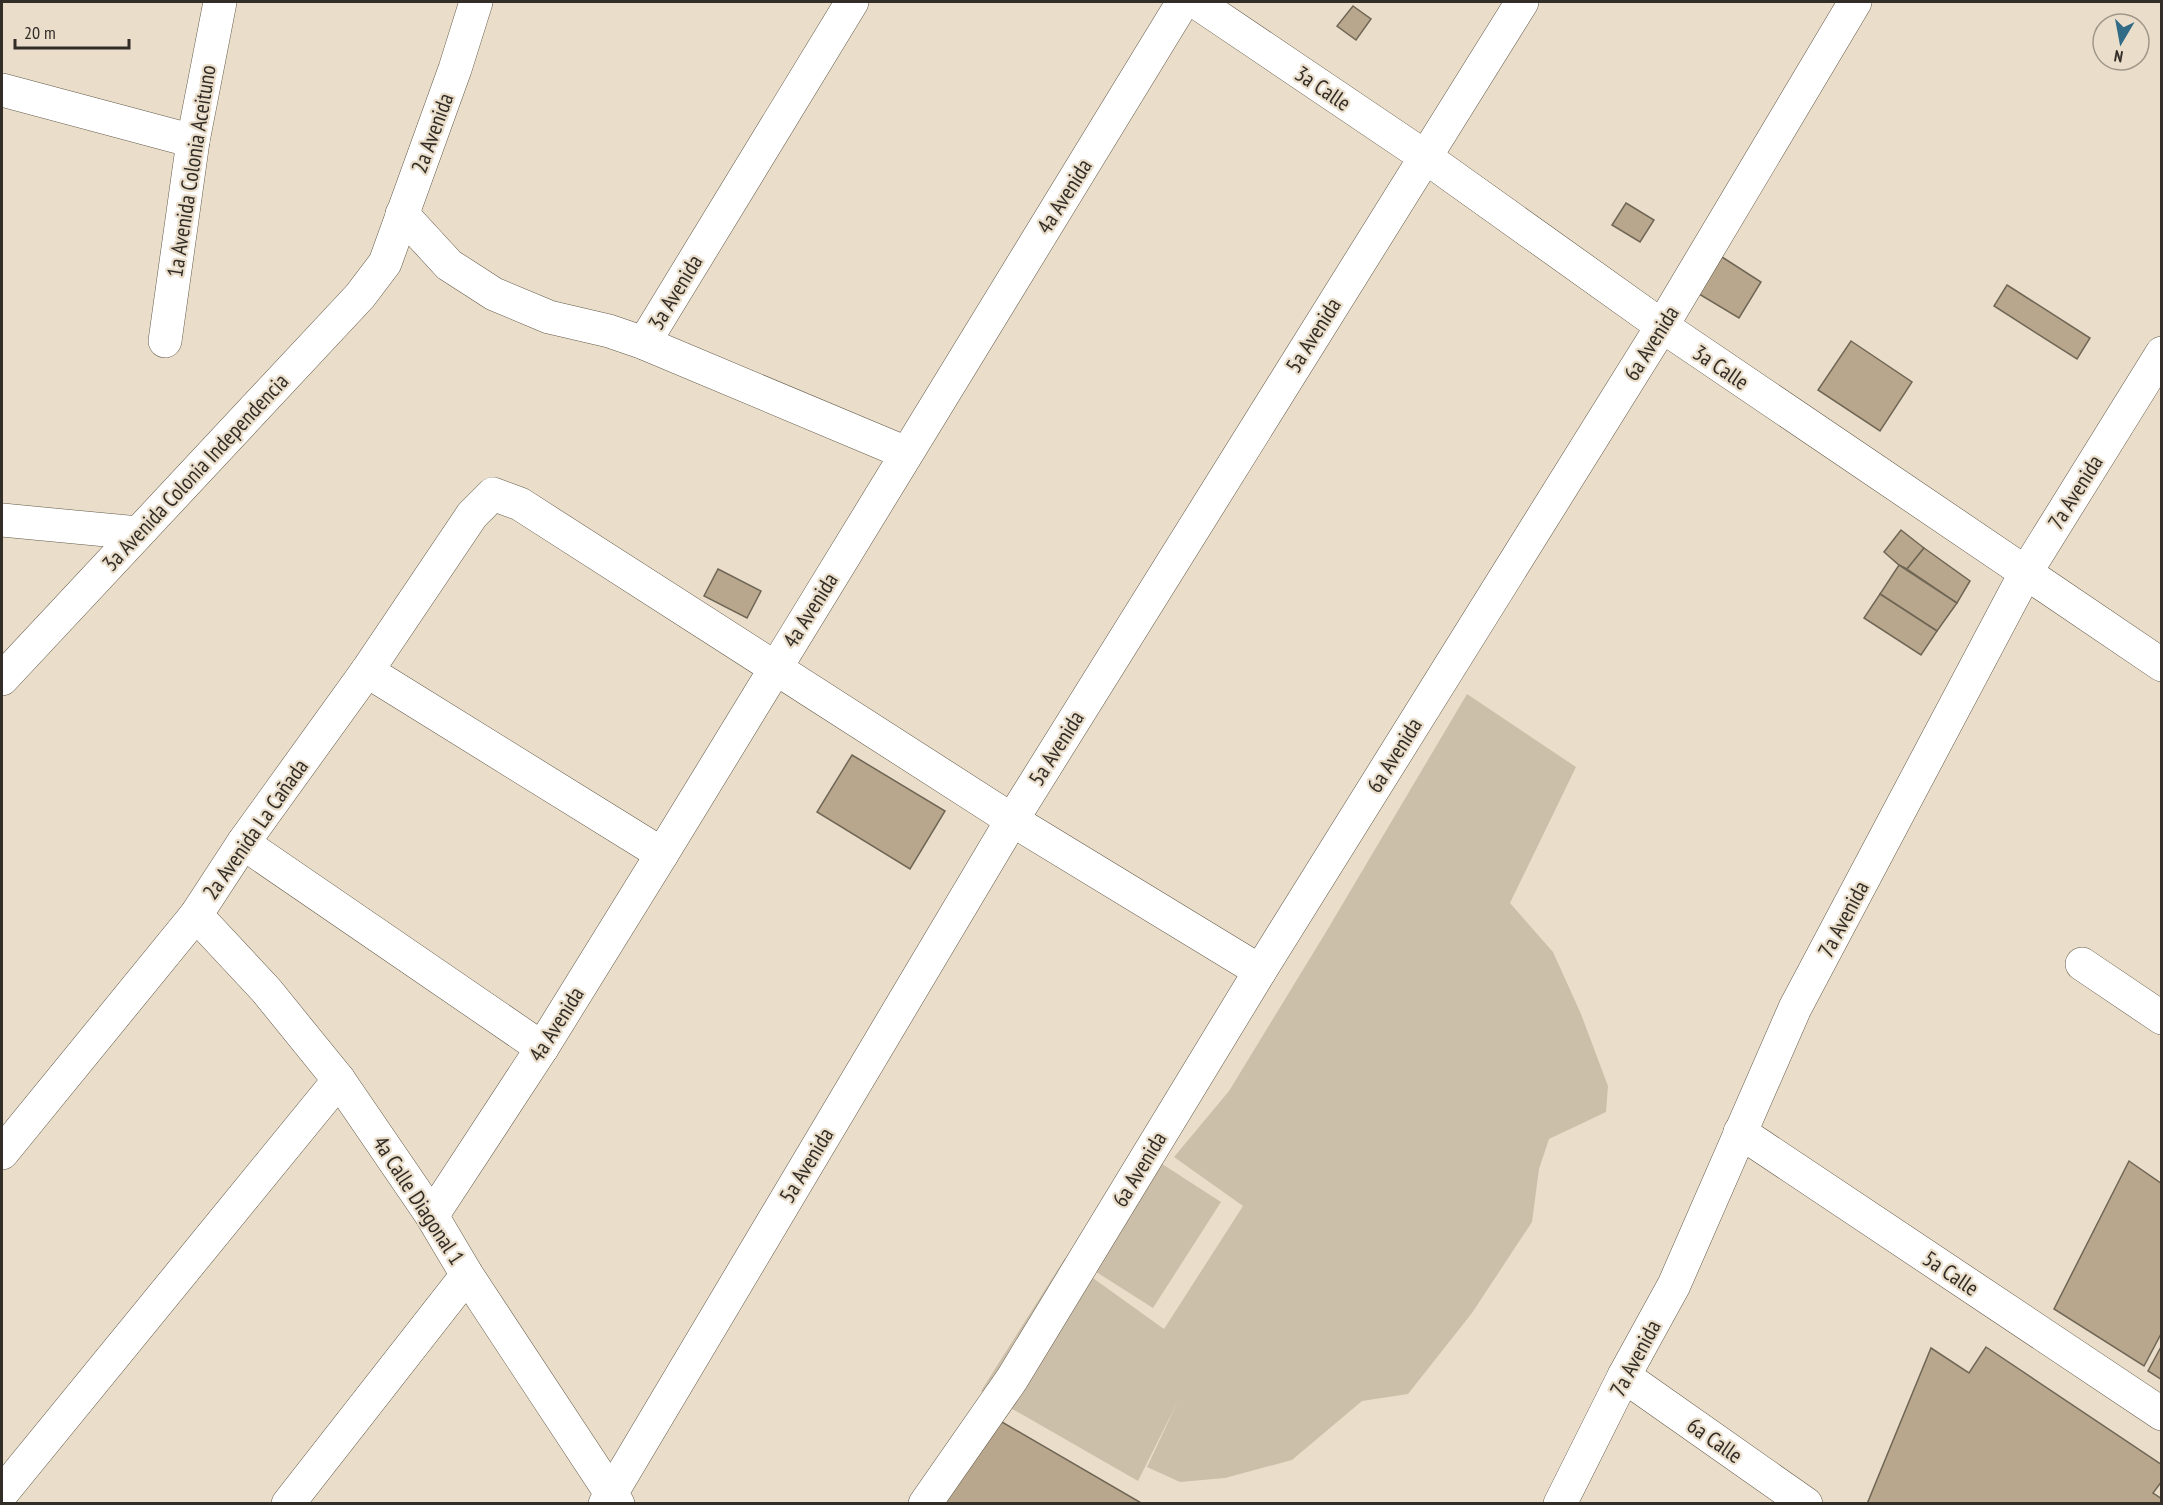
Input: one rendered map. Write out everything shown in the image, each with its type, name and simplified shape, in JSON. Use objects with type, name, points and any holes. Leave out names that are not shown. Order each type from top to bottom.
[{"type":"street","name":"1a Avenida Colonia Aceituno","points":[[165,341],[193,141],[220,2]]},
{"type":"street","name":"2a Avenida","points":[[385,263],[455,69],[476,2]]},
{"type":"street","name":"3a Avenida","points":[[402,214],[449,265],[494,294],[549,318],[609,331],[644,343],[852,2]]},
{"type":"street","name":"4a Avenida","points":[[432,1216],[542,1048],[1183,2]]},
{"type":"street","name":"3a Calle","points":[[1196,2],[1424,156],[1662,326],[2162,665]]},
{"type":"street","name":"5a Avenida","points":[[611,1500],[1012,820],[1522,2]]},
{"type":"street","name":"6a Avenida","points":[[925,1503],[1011,1379],[1260,971],[1662,326],[1855,2]]},
{"type":"street","points":[[2,90],[193,141]]},
{"type":"street","name":"3a Avenida Colonia Independencia","points":[[2,679],[360,296],[385,263]]},
{"type":"street","points":[[644,343],[906,453]]},
{"type":"street","name":"7a Avenida","points":[[1560,1503],[1624,1376],[1674,1285],[1795,1008],[2026,572],[2162,353]]},
{"type":"street","name":"2a Avenida La Cañada","points":[[2,1153],[196,915],[243,843],[367,671],[472,515],[493,494],[520,504],[775,668]]},
{"type":"street","points":[[2,520],[138,533]]},
{"type":"street","points":[[775,668],[1012,820],[1260,971]]},
{"type":"street","points":[[367,671],[662,854]]},
{"type":"street","points":[[243,843],[542,1048]]},
{"type":"street","name":"4a Calle Diagonal 1","points":[[196,915],[266,990],[339,1080],[432,1216],[467,1275],[611,1500]]},
{"type":"street","points":[[2082,964],[2162,1018]]},
{"type":"street","points":[[2,1492],[339,1080]]},
{"type":"street","name":"5a Calle","points":[[1740,1132],[2162,1414]]},
{"type":"street","points":[[288,1503],[467,1275]]},
{"type":"street","name":"6a Calle","points":[[1624,1376],[1806,1503]]},
{"type":"shaded area","points":[[1467,694],[1576,767],[1510,903],[1553,952],[1581,1014],[1608,1086],[1606,1112],[1549,1139],[1539,1169],[1532,1222],[1472,1313],[1408,1394],[1362,1401],[1292,1460],[1225,1478],[1180,1482],[1147,1467],[1178,1401],[1138,1481],[981,1391],[1065,1258],[1164,1329],[1243,1206],[1174,1157],[1229,1091]]},
{"type":"shaded area","points":[[1159,1162],[1221,1202],[1153,1308],[1090,1268]]},
{"type":"building","points":[[1353,6],[1371,19],[1356,40],[1337,26]]},
{"type":"building","points":[[1626,203],[1654,220],[1640,242],[1612,225]]},
{"type":"building","points":[[1722,257],[1761,282],[1739,318],[1699,294]]},
{"type":"building","points":[[2007,285],[2090,338],[2077,359],[1994,306]]},
{"type":"building","points":[[1851,341],[1912,382],[1880,431],[1818,390]]},
{"type":"building","points":[[1901,530],[1924,548],[1907,569],[1884,552]]},
{"type":"building","points":[[1924,548],[1970,581],[1957,603],[1907,569]]},
{"type":"building","points":[[1899,565],[1957,603],[1937,631],[1880,594]]},
{"type":"building","points":[[718,569],[761,591],[747,618],[704,596]]},
{"type":"building","points":[[1880,594],[1937,631],[1921,655],[1864,618]]},
{"type":"building","points":[[852,755],[945,811],[910,869],[817,812]]},
{"type":"building","points":[[2129,1161],[2162,1184],[2162,1332],[2144,1366],[2054,1309]]},
{"type":"building","points":[[2162,1345],[2162,1380],[2148,1371]]},
{"type":"building","points":[[1986,1347],[2162,1465],[2162,1481],[2153,1493],[2162,1499],[2162,1504],[1867,1504],[1931,1348],[1969,1373]]},
{"type":"building","points":[[995,1418],[1143,1504],[940,1504]]}]
